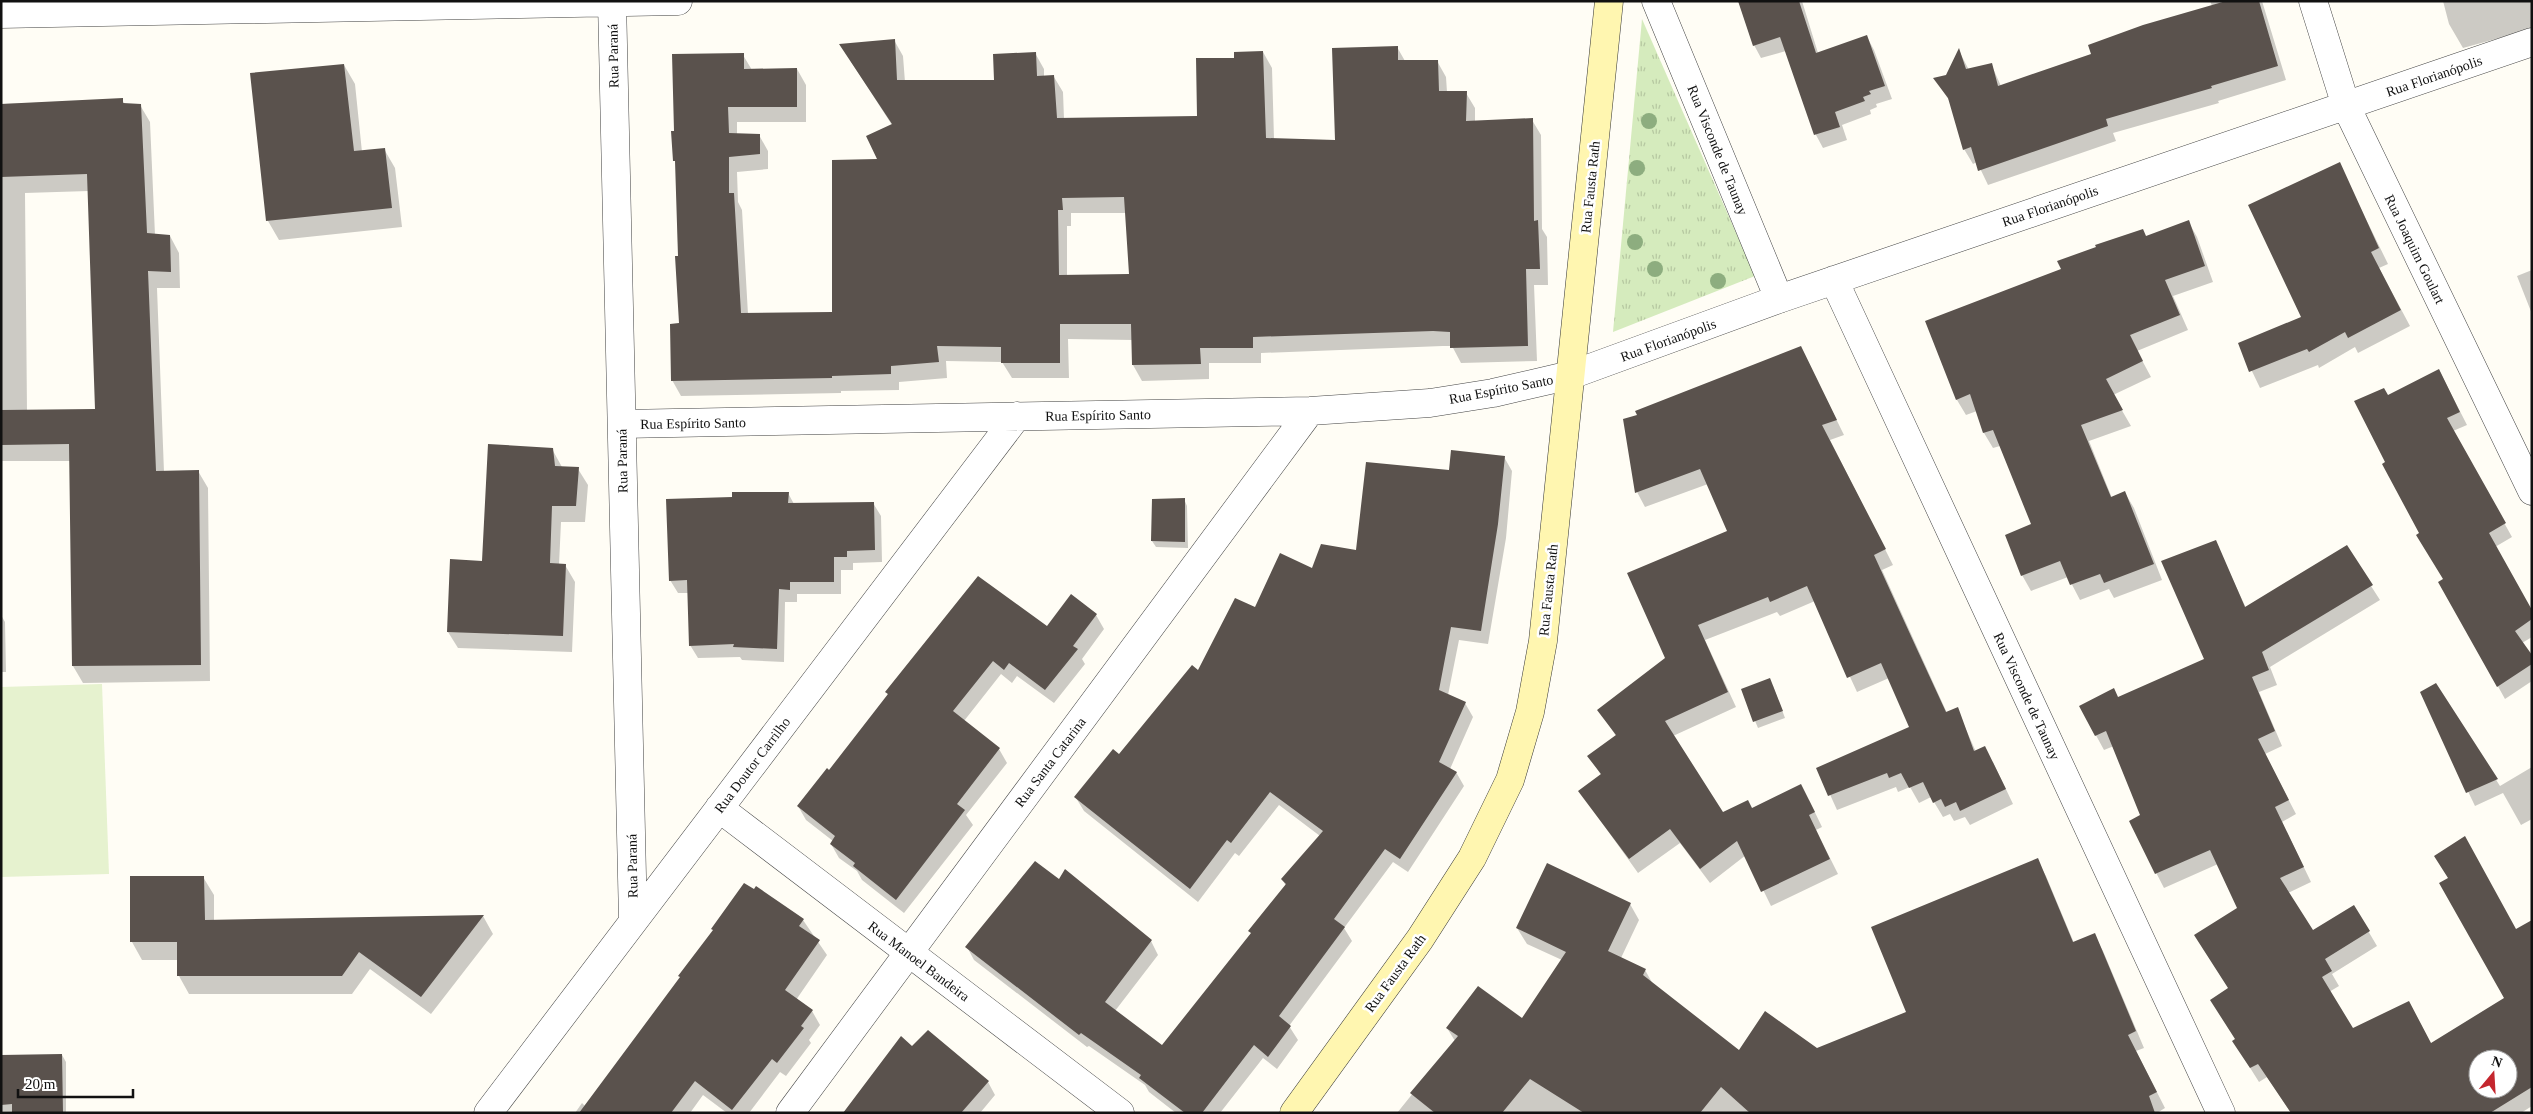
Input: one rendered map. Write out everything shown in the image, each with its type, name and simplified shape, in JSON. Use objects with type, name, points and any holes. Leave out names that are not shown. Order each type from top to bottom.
[{"type":"street","points":[[1,14],[185,6],[678,1]]},
{"type":"street","name":"Rua Fausta Rath","points":[[1294,1113],[1420,939],[1472,858],[1510,780],[1530,712],[1543,641],[1608,1]]},
{"type":"street","name":"Rua Visconde de Taunay","points":[[1656,1],[1779,299]]},
{"type":"street","name":"Rua Joaquim Goulart","points":[[2313,1],[2346,106],[2532,491]]},
{"type":"street","name":"Rua Paraná","points":[[612,2],[633,920]]},
{"type":"street","name":"Rua Florianópolis","points":[[1570,376],[1779,299],[2532,42]]},
{"type":"street","name":"Rua Visconde de Taunay","points":[[1834,280],[2221,1113]]},
{"type":"street","name":"Rua Espírito Santo","points":[[622,424],[1310,410],[1430,403],[1493,393],[1570,376]]},
{"type":"street","name":"Rua Santa Catarina","points":[[790,1113],[1310,410]]},
{"type":"street","name":"Rua Doutor Carrilho","points":[[488,1113],[1017,416]]},
{"type":"street","name":"Rua Manoel Bandeira","points":[[719,808],[1120,1113]]},
{"type":"green space","points":[[1642,19],[1755,276],[1613,332]]},
{"type":"green space","points":[[102,684],[109,874],[1,877],[1,687]]},
{"type":"building","points":[[1738,1],[1799,1],[1816,53],[1867,35],[1885,86],[1869,91],[1871,94],[1863,97],[1865,101],[1835,112],[1840,127],[1814,135],[1780,37],[1753,46]]},
{"type":"building","points":[[2226,1],[2259,1],[2278,66],[2211,86],[2212,88],[2106,119],[2108,126],[1978,171],[1971,147],[1963,150],[1948,98],[1933,78],[1946,75],[1959,48],[1966,69],[1992,63],[1998,86],[2091,54],[2088,45],[2143,25]]},
{"type":"building","points":[[895,39],[897,80],[994,80],[993,54],[1036,52],[1037,76],[1054,75],[1057,118],[1197,116],[1196,58],[1234,58],[1234,52],[1263,51],[1266,138],[1335,140],[1332,48],[1398,46],[1398,60],[1438,60],[1439,91],[1467,91],[1466,121],[1533,118],[1534,221],[1538,220],[1540,269],[1526,269],[1528,346],[1450,348],[1450,332],[1433,331],[1253,337],[1253,348],[1200,348],[1201,364],[1132,365],[1131,324],[1060,324],[1060,363],[1001,363],[1001,347],[937,346],[939,362],[891,366],[891,374],[832,376],[832,378],[671,381],[670,324],[679,323],[675,256],[678,256],[675,161],[673,161],[671,131],[674,131],[672,54],[744,53],[744,69],[797,68],[797,107],[728,107],[729,133],[760,134],[760,154],[729,157],[729,193],[734,193],[741,313],[832,312],[832,160],[877,159],[866,136],[892,124],[839,44]],"holes":[[[1124,197],[1129,274],[1059,275],[1058,210],[1063,210],[1062,198]]]},
{"type":"building","points":[[344,64],[354,151],[385,148],[392,208],[266,221],[250,73]]},
{"type":"building","points":[[123,98],[123,103],[141,104],[147,233],[170,235],[171,272],[148,271],[156,471],[199,470],[201,665],[72,666],[69,444],[1,445],[1,410],[95,409],[87,174],[1,177],[1,104]]},
{"type":"building","points":[[2340,162],[2379,248],[2371,252],[2401,310],[2348,338],[2345,332],[2309,352],[2307,349],[2249,372],[2238,343],[2301,317],[2248,205]]},
{"type":"building","points":[[2189,220],[2205,266],[2165,280],[2180,315],[2130,335],[2143,361],[2106,379],[2123,410],[2081,425],[2111,497],[2125,491],[2154,564],[2104,583],[2100,574],[2070,585],[2060,561],[2021,576],[2005,535],[2031,524],[1993,430],[1983,433],[1970,394],[1956,400],[1925,321],[2061,269],[2057,261],[2096,247],[2095,245],[2143,229],[2146,236]]},
{"type":"building","points":[[1801,346],[1837,420],[1822,425],[1886,549],[1874,555],[1946,712],[1958,707],[1974,751],[1985,746],[2006,789],[1960,811],[1956,802],[1945,807],[1941,799],[1933,803],[1923,782],[1909,788],[1901,773],[1889,778],[1887,773],[1828,796],[1816,768],[1909,727],[1881,663],[1847,678],[1807,586],[1770,602],[1768,597],[1698,625],[1728,692],[1665,721],[1723,812],[1748,800],[1752,808],[1801,784],[1815,812],[1809,815],[1830,859],[1761,892],[1737,841],[1700,869],[1670,829],[1629,859],[1578,791],[1601,774],[1587,756],[1616,735],[1597,710],[1665,658],[1627,573],[1727,531],[1700,469],[1635,493],[1623,419],[1637,415],[1635,411]]},
{"type":"building","points":[[2439,369],[2460,412],[2447,418],[2506,523],[2489,533],[2532,610],[2532,619],[2515,631],[2532,655],[2532,664],[2497,687],[2438,582],[2443,579],[2416,535],[2419,533],[2382,464],[2385,462],[2354,401],[2384,388],[2388,395]]},
{"type":"building","points":[[488,444],[553,448],[555,466],[579,467],[576,506],[552,506],[550,563],[566,564],[563,636],[447,632],[450,559],[482,561]]},
{"type":"building","points":[[1451,450],[1505,456],[1498,524],[1481,631],[1451,627],[1439,690],[1466,702],[1439,762],[1457,772],[1400,859],[1385,849],[1334,919],[1345,927],[1279,1016],[1291,1026],[1268,1057],[1254,1045],[1202,1113],[1185,1113],[1139,1078],[1141,1075],[1081,1033],[1079,1035],[965,947],[1035,861],[1059,879],[1065,869],[1152,940],[1105,1002],[1162,1045],[1251,933],[1248,931],[1286,884],[1281,879],[1323,831],[1270,792],[1231,843],[1227,840],[1190,889],[1074,797],[1113,749],[1119,754],[1192,665],[1198,670],[1235,598],[1255,607],[1280,553],[1312,568],[1321,544],[1356,550],[1366,462],[1449,470]]},
{"type":"building","points":[[732,492],[789,492],[788,503],[874,502],[875,550],[847,551],[847,557],[834,557],[834,582],[790,582],[790,590],[779,589],[777,649],[733,647],[734,644],[689,646],[687,580],[669,581],[666,499],[732,497]]},
{"type":"building","points":[[1185,498],[1185,542],[1151,541],[1152,499]]},
{"type":"building","points":[[2216,540],[2245,607],[2347,545],[2373,585],[2262,652],[2269,670],[2252,677],[2275,731],[2258,739],[2289,800],[2275,807],[2304,867],[2280,878],[2313,930],[2354,905],[2370,931],[2325,959],[2332,971],[2322,977],[2353,1028],[2409,1001],[2431,1043],[2504,998],[2439,883],[2448,878],[2434,856],[2465,836],[2516,929],[2532,920],[2532,1087],[2518,1096],[2518,1049],[2468,1049],[2468,1099],[2513,1099],[2490,1113],[2291,1113],[2258,1064],[2250,1068],[2232,1041],[2235,1039],[2210,1000],[2228,988],[2194,935],[2237,908],[2210,850],[2155,874],[2129,821],[2140,815],[2106,731],[2095,736],[2079,706],[2114,688],[2118,697],[2204,659],[2161,561]]},
{"type":"building","points":[[978,576],[1047,626],[1071,594],[1097,614],[1073,646],[1078,649],[1045,690],[1009,663],[1004,670],[993,661],[953,711],[1000,748],[957,804],[965,810],[896,900],[853,866],[855,863],[830,844],[835,836],[797,806],[827,768],[829,770],[888,694],[885,692]]},
{"type":"building","points":[[1770,678],[1783,711],[1753,722],[1741,689]]},
{"type":"building","points":[[2436,683],[2498,779],[2466,793],[2420,692]]},
{"type":"building","points":[[2038,858],[2073,942],[2095,933],[2136,1031],[2128,1035],[2157,1092],[2149,1096],[2155,1113],[1750,1113],[1721,1087],[1700,1113],[1584,1113],[1530,1079],[1502,1113],[1435,1113],[1410,1093],[1458,1036],[1446,1028],[1478,986],[1522,1018],[1566,952],[1516,928],[1547,863],[1631,903],[1608,951],[1646,969],[1643,975],[1739,1050],[1765,1011],[1817,1048],[1906,1012],[1871,927]]},
{"type":"building","points":[[130,876],[204,876],[205,920],[484,915],[421,997],[359,952],[342,976],[177,976],[177,942],[130,942]]},
{"type":"building","points":[[744,883],[754,889],[756,886],[804,919],[799,926],[820,940],[785,990],[813,1010],[801,1026],[804,1028],[777,1063],[772,1059],[732,1110],[695,1081],[671,1113],[579,1113],[680,977],[678,976],[713,930],[711,929]]},
{"type":"building","points":[[928,1030],[989,1081],[961,1113],[843,1113],[901,1036],[912,1046]]},
{"type":"building","points":[[62,1054],[63,1113],[12,1113],[12,1104],[1,1105],[1,1055]]}]
